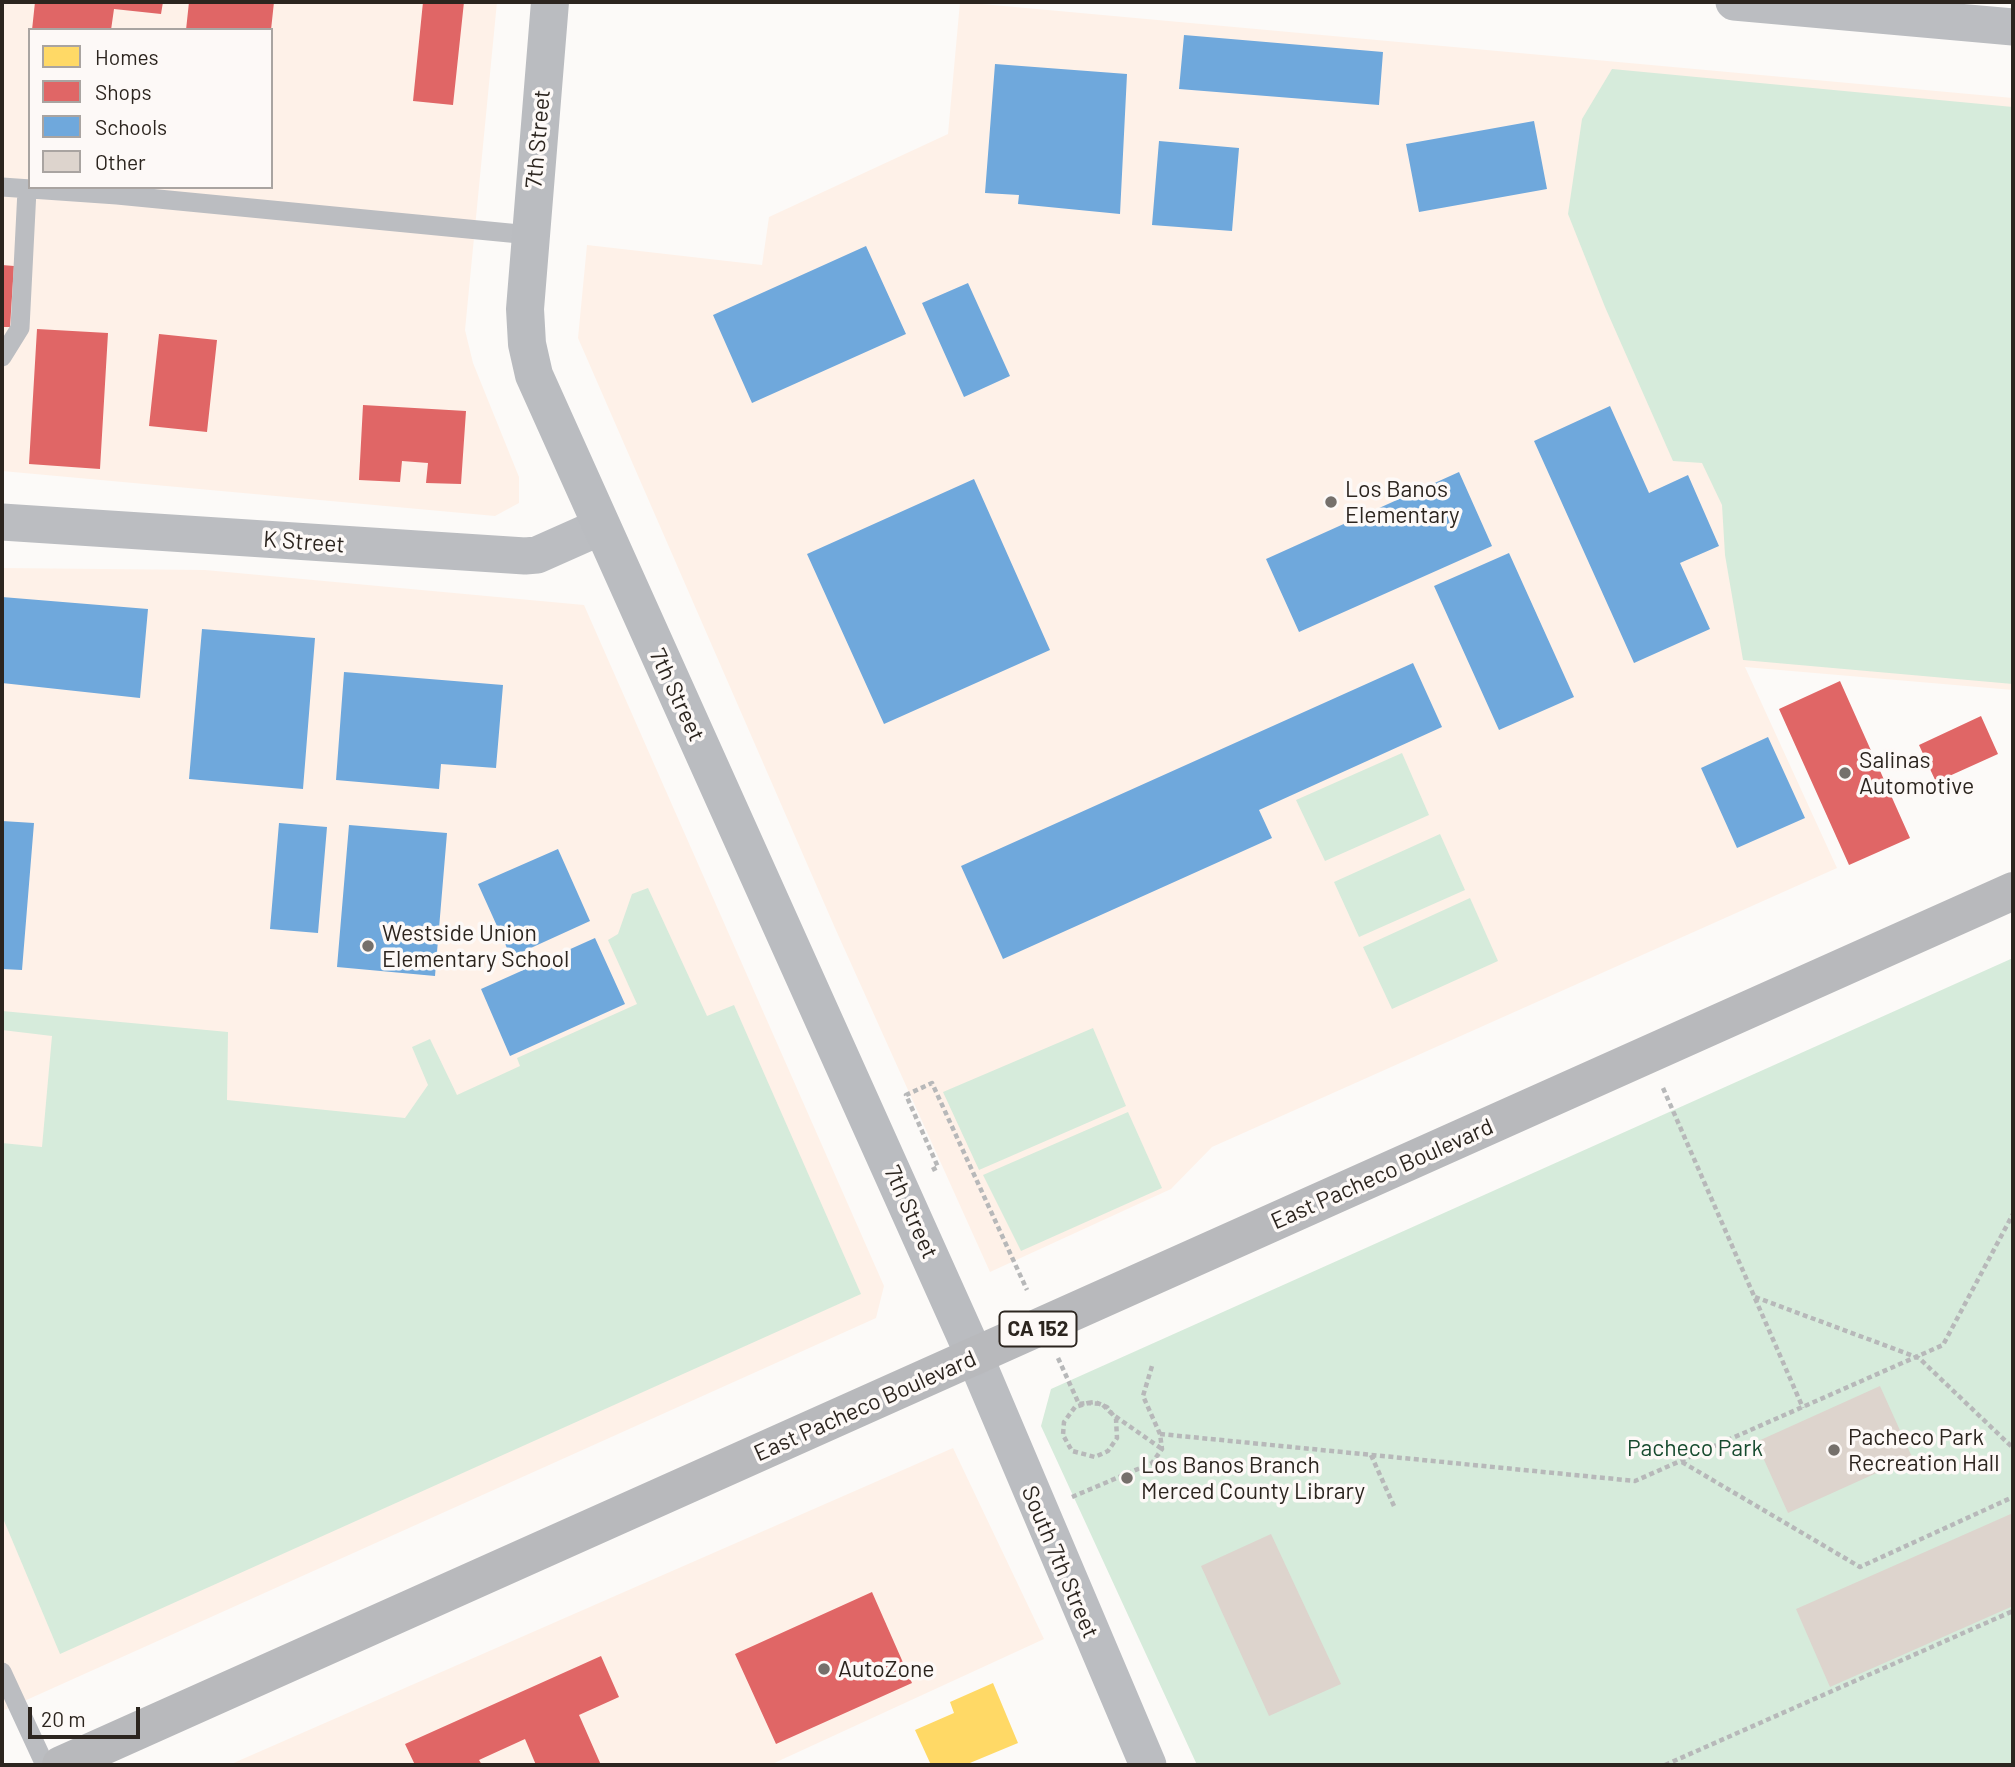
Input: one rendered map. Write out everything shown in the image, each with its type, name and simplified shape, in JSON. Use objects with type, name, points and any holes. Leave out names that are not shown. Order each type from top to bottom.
[{"type":"highway","name":"East Pacheco Boulevard","points":[[61,1765],[2013,891]]},
{"type":"street","name":"7th Street","points":[[550,2],[530,234],[527,344],[534,375],[600,527],[838,1046],[975,1357]]},
{"type":"street","points":[[1734,2],[2013,27]]},
{"type":"street","name":"K Street","points":[[2,522],[525,556],[537,555],[600,527]]},
{"type":"street","name":"South 7th Street","points":[[975,1357],[1148,1765]]},
{"type":"lane","points":[[2,187],[117,194],[530,234]]},
{"type":"lane","points":[[2,357],[20,328],[27,190]]},
{"type":"lane","points":[[2,1672],[45,1765]]},
{"type":"path","points":[[1648,1055],[1803,1408]]},
{"type":"path","points":[[938,1167],[906,1095],[932,1083],[1028,1293]]},
{"type":"path","points":[[1160,1434],[1635,1481],[1944,1345],[2013,1214]]},
{"type":"path","points":[[1755,1297],[1919,1358],[2013,1448]]},
{"type":"path","points":[[1057,1355],[1079,1404],[1095,1402],[1107,1407],[1112,1413],[1116,1419],[1117,1438],[1108,1451],[1095,1457],[1073,1451],[1063,1435],[1064,1422],[1074,1407],[1088,1403],[1102,1404],[1107,1409],[1112,1414],[1130,1426],[1162,1450]]},
{"type":"path","points":[[1039,1511],[1152,1464],[1162,1450],[1160,1434],[1143,1396],[1152,1366]]},
{"type":"path","points":[[1371,1455],[1394,1506]]},
{"type":"path","points":[[1681,1462],[1860,1567],[2013,1497]]},
{"type":"path","points":[[1665,1765],[2013,1611]]},
{"type":"shaded area","points":[[2,2],[497,2],[465,330],[473,363],[519,477],[519,503],[495,516],[2,471]]},
{"type":"shaded area","name":"Los Banos Elementary","points":[[960,2],[2013,98],[2013,690],[1745,667],[1837,868],[1212,1147],[1171,1189],[990,1272],[835,928],[578,338],[587,245],[762,265],[769,217],[948,134]]},
{"type":"shaded area","name":"Westside Union Elementary School","points":[[2,568],[205,570],[584,605],[884,1286],[876,1318],[2,1711]]},
{"type":"shaded area","points":[[953,1448],[1044,1639],[770,1765],[229,1765]]},
{"type":"green space","points":[[1612,69],[2013,107],[2013,684],[1743,660],[1725,555],[1722,505],[1702,463],[1673,461],[1605,307],[1568,214],[1582,119]]},
{"type":"green space","points":[[1402,753],[1429,815],[1325,861],[1296,800]]},
{"type":"green space","points":[[1440,834],[1465,890],[1359,937],[1334,882]]},
{"type":"green space","points":[[648,888],[707,1016],[734,1005],[861,1294],[60,1654],[2,1516],[2,1143],[42,1147],[52,1036],[2,1030],[2,1011],[228,1032],[227,1100],[405,1118],[428,1085],[412,1047],[430,1039],[457,1095],[520,1066],[517,1058],[637,1004],[608,940],[618,934],[632,894]]},
{"type":"green space","points":[[1470,898],[1498,961],[1392,1009],[1363,947]]},
{"type":"green space","name":"Pacheco Park","points":[[2013,958],[2013,1765],[1197,1765],[1041,1426],[1051,1389]]},
{"type":"green space","points":[[1093,1028],[1126,1106],[979,1170],[943,1092]]},
{"type":"green space","points":[[1128,1112],[1162,1188],[1021,1251],[983,1175]]},
{"type":"building: Homes","points":[[993,1683],[1018,1743],[965,1765],[931,1765],[915,1730],[954,1713],[950,1702]]},
{"type":"building: Shops","points":[[35,2],[163,2],[161,14],[114,9],[111,28],[32,28]]},
{"type":"building: Shops","points":[[189,2],[274,2],[271,28],[186,28]]},
{"type":"building: Shops","points":[[423,2],[464,2],[453,105],[413,101]]},
{"type":"building: Shops","points":[[2,265],[14,266],[10,327],[2,327]]},
{"type":"building: Shops","points":[[37,329],[108,333],[100,469],[29,464]]},
{"type":"building: Shops","points":[[159,334],[217,340],[207,432],[149,426]]},
{"type":"building: Shops","points":[[363,405],[466,411],[461,484],[426,483],[428,463],[402,461],[400,482],[359,480]]},
{"type":"building: Shops","name":"Salinas Automotive","points":[[1840,681],[1910,838],[1849,865],[1779,709]]},
{"type":"building: Shops","points":[[1981,716],[1998,754],[1936,782],[1919,745]]},
{"type":"building: Shops","name":"AutoZone","points":[[872,1592],[912,1683],[776,1744],[735,1654]]},
{"type":"building: Shops","points":[[601,1656],[619,1697],[579,1715],[601,1765],[536,1765],[525,1739],[479,1760],[482,1765],[415,1765],[405,1744]]},
{"type":"building: Schools","points":[[1184,35],[1383,52],[1379,105],[1179,89]]},
{"type":"building: Schools","points":[[995,64],[1127,74],[1120,214],[1018,204],[1019,195],[985,193]]},
{"type":"building: Schools","points":[[1534,121],[1547,189],[1419,212],[1406,144]]},
{"type":"building: Schools","points":[[1159,141],[1239,148],[1232,231],[1152,225]]},
{"type":"building: Schools","points":[[866,246],[906,334],[752,403],[713,315]]},
{"type":"building: Schools","points":[[968,283],[1010,376],[964,397],[922,303]]},
{"type":"building: Schools","points":[[1610,406],[1649,493],[1688,475],[1719,546],[1680,563],[1710,629],[1634,663],[1534,441]]},
{"type":"building: Schools","points":[[1459,472],[1492,546],[1299,632],[1266,559]]},
{"type":"building: Schools","points":[[974,479],[1050,650],[884,724],[807,554]]},
{"type":"building: Schools","points":[[1509,553],[1574,697],[1499,730],[1434,586]]},
{"type":"building: Schools","points":[[2,597],[148,609],[140,698],[2,683]]},
{"type":"building: Schools","points":[[202,629],[315,638],[303,789],[189,779]]},
{"type":"building: Schools","points":[[1413,663],[1442,727],[1259,810],[1272,838],[1003,959],[961,866]]},
{"type":"building: Schools","points":[[344,672],[503,685],[496,768],[441,764],[439,789],[336,780]]},
{"type":"building: Schools","points":[[1768,737],[1805,818],[1737,848],[1701,768]]},
{"type":"building: Schools","points":[[2,821],[34,823],[22,970],[2,969]]},
{"type":"building: Schools","points":[[279,823],[327,827],[318,933],[270,929]]},
{"type":"building: Schools","points":[[349,825],[447,833],[435,976],[337,967]]},
{"type":"building: Schools","points":[[558,849],[590,921],[511,957],[478,884]]},
{"type":"building: Schools","points":[[595,938],[625,1004],[510,1056],[481,989]]},
{"type":"building: Other","name":"Pacheco Park Recreation Hall","points":[[1880,1386],[1912,1457],[1788,1513],[1756,1442]]},
{"type":"building: Other","points":[[2013,1513],[2013,1606],[1830,1687],[1796,1609]]},
{"type":"building: Other","points":[[1271,1534],[1341,1684],[1269,1716],[1201,1566]]},
{"type":"place","name":"Los Banos Elementary","points":[[1331,502]]},
{"type":"place","name":"Salinas Automotive","points":[[1845,773]]},
{"type":"place","name":"Westside Union Elementary School","points":[[368,946]]},
{"type":"place","name":"Pacheco Park Recreation Hall","points":[[1834,1450]]},
{"type":"place","name":"Los Banos Branch Merced County Library","points":[[1127,1478]]},
{"type":"place","name":"AutoZone","points":[[824,1669]]}]
